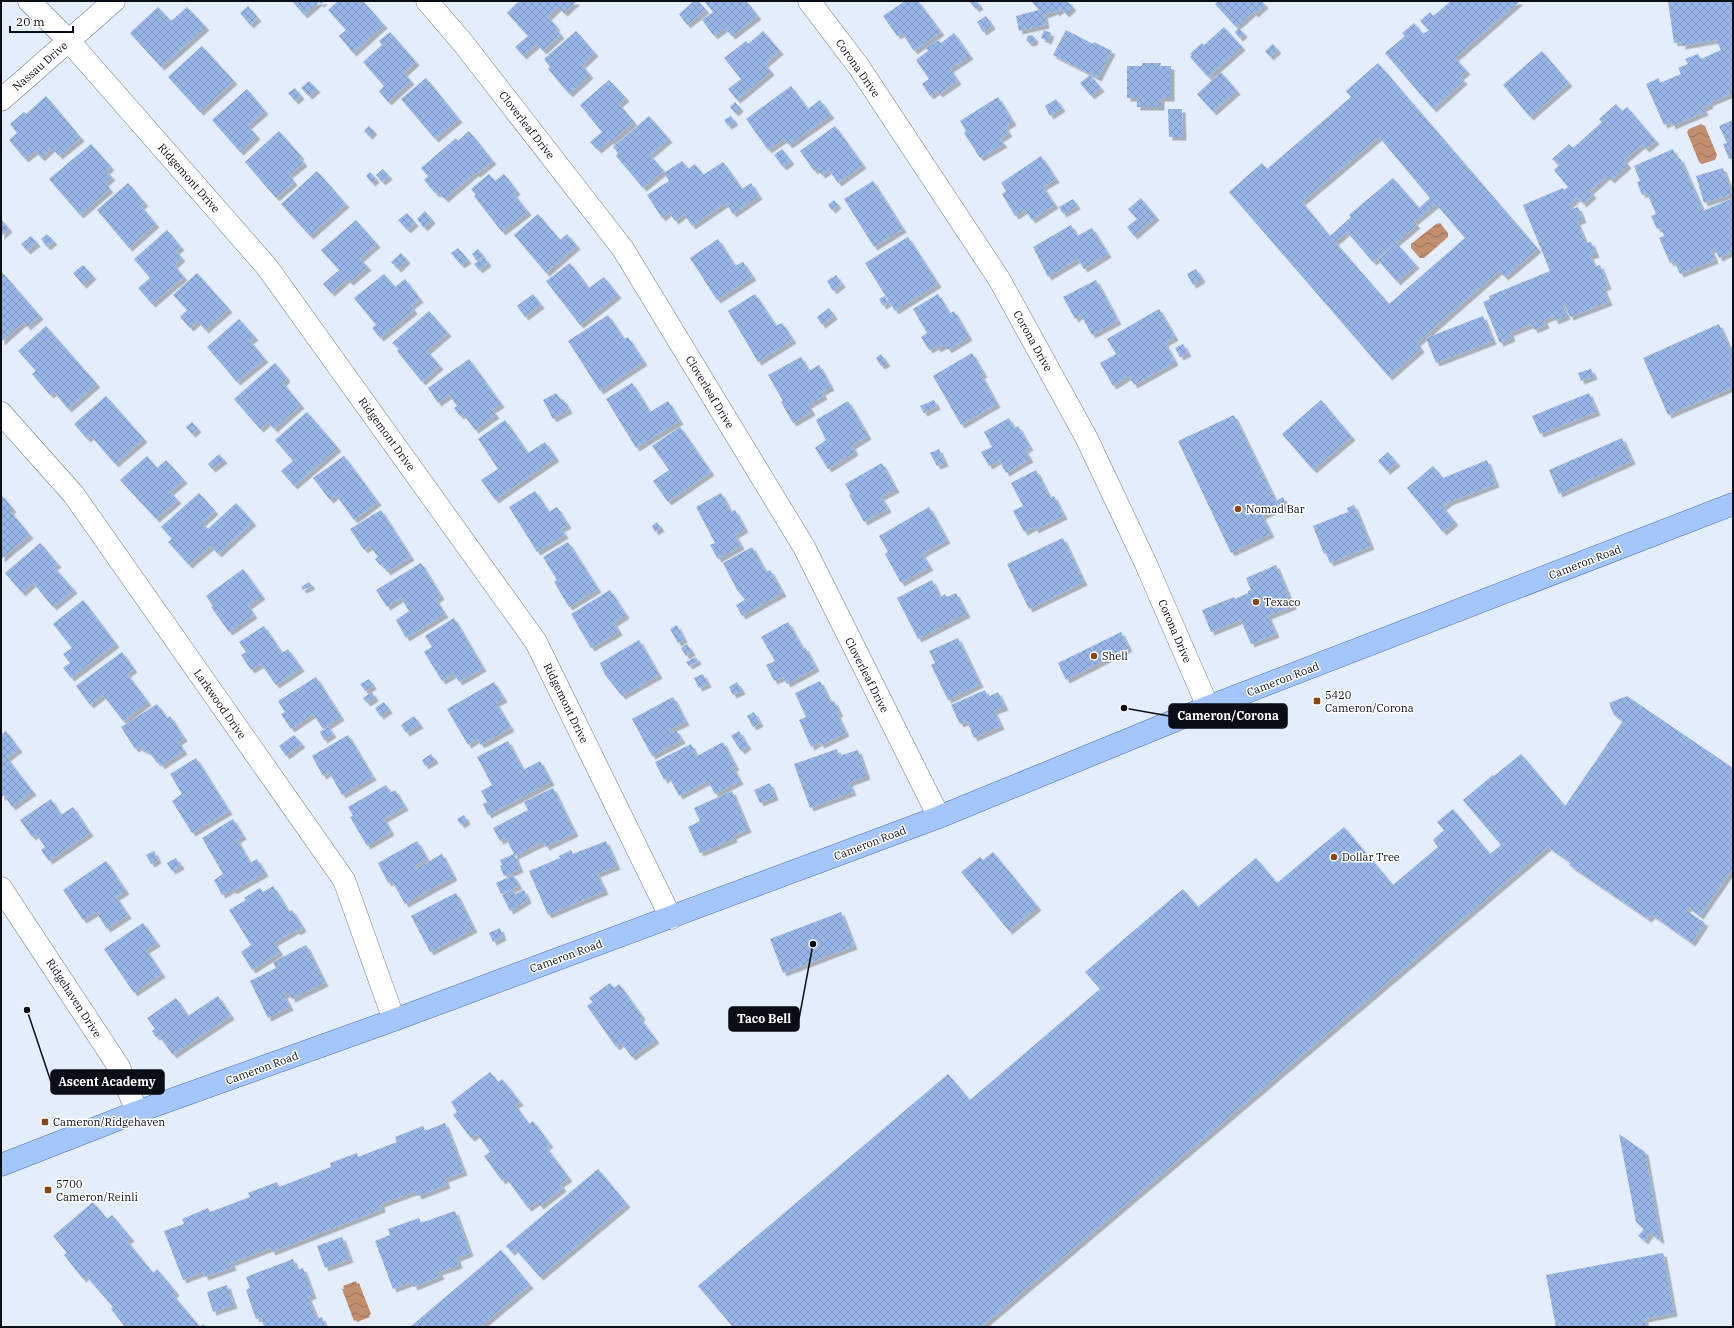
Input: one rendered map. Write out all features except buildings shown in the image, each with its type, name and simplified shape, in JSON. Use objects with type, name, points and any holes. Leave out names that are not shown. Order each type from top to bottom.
[{"type":"main road","name":"Cameron Road","points":[[1,1166],[137,1112],[394,1020],[939,817],[1208,707],[1733,504]]},
{"type":"street","name":"Ridgemont Drive","points":[[29,1],[68,41],[267,267],[536,642],[671,918]]},
{"type":"street","name":"Nassau Drive","points":[[1,100],[114,1]]},
{"type":"street","name":"Cloverleaf Drive","points":[[427,1],[463,43],[623,249],[804,547],[939,817]]},
{"type":"street","name":"Corona Drive","points":[[809,1],[859,67],[999,279],[1086,437],[1146,564],[1208,707]]},
{"type":"street","name":"Larkwood Drive","points":[[1,413],[74,495],[344,880],[394,1020]]},
{"type":"street","name":"Ridgehaven Drive","points":[[1,888],[119,1067],[137,1112]]},
{"type":"water","points":[[1701,124],[1705,126],[1717,155],[1715,160],[1702,164],[1699,162],[1687,132],[1689,129]]},
{"type":"water","points":[[1440,223],[1448,233],[1448,237],[1424,258],[1420,258],[1411,248],[1411,244],[1436,224]]},
{"type":"water","points":[[356,1281],[357,1284],[359,1283],[371,1314],[369,1315],[370,1317],[357,1322],[356,1320],[354,1321],[342,1289],[344,1289],[343,1286]]},
{"type":"place","name":"Nomad Bar","points":[[1238,509]]},
{"type":"place","name":"Texaco","points":[[1256,602]]},
{"type":"place","name":"Shell","points":[[1094,656]]},
{"type":"place","name":"5420 Cameron/Corona","points":[[1317,701]]},
{"type":"place","name":"Cameron/Corona","points":[[1124,708]]},
{"type":"place","name":"Dollar Tree","points":[[1334,857]]},
{"type":"place","name":"Taco Bell","points":[[813,944]]},
{"type":"place","name":"Ascent Academy","points":[[27,1010]]},
{"type":"place","name":"Cameron/Ridgehaven","points":[[45,1122]]},
{"type":"place","name":"5700 Cameron/Reinli","points":[[48,1190]]}]
